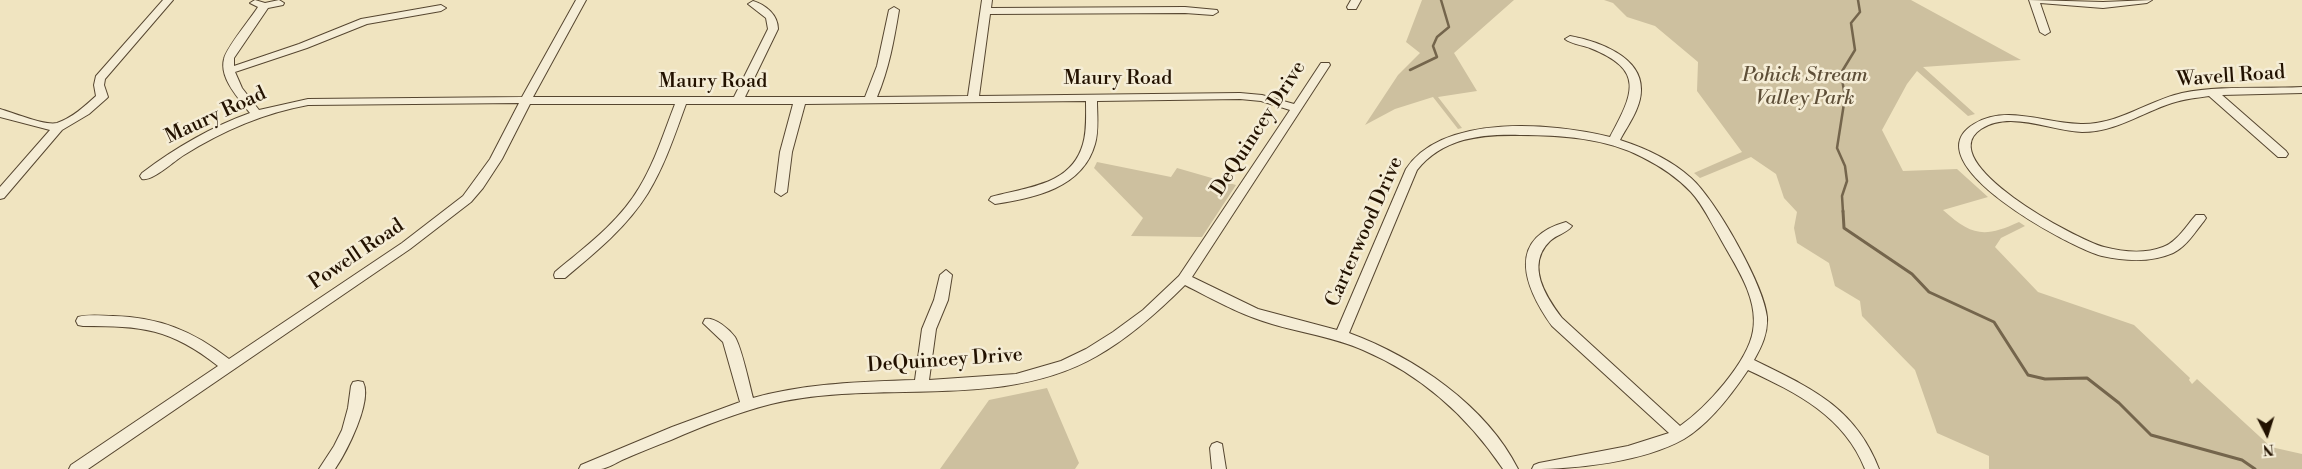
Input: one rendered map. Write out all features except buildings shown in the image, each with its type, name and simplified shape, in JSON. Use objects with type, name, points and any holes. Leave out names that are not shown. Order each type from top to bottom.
[{"type":"street","points":[[0,195],[5,184],[58,127],[85,112],[102,97],[99,85],[100,78],[168,0]]},
{"type":"street","name":"Powell Road","points":[[85,467],[227,366],[399,250],[454,211],[467,199],[488,173],[581,0]]},
{"type":"street","points":[[2045,32],[2034,0],[2092,5],[2147,0]]},
{"type":"street","points":[[256,114],[231,79],[228,71],[229,58],[259,5],[279,3]]},
{"type":"street","points":[[738,100],[756,60],[773,29],[773,22],[770,16],[753,4]]},
{"type":"street","points":[[973,98],[986,6],[1213,12]]},
{"type":"street","points":[[228,71],[303,46],[365,21],[441,8]]},
{"type":"street","points":[[870,99],[878,84],[884,63],[894,10]]},
{"type":"street","points":[[1570,39],[1584,41],[1602,48],[1619,59],[1633,76],[1636,90],[1634,99],[1614,140]]},
{"type":"street","name":"DeQuincey Drive","points":[[586,469],[748,404],[810,390],[996,382],[1031,376],[1065,365],[1091,353],[1118,336],[1148,313],[1184,279],[1325,65]]},
{"type":"street","name":"Wavell Road","points":[[2200,218],[2178,244],[2158,253],[2125,254],[2092,248],[2050,230],[2010,200],[1973,168],[1967,158],[1964,144],[1971,130],[1978,125],[1992,120],[2017,119],[2063,126],[2103,127],[2124,121],[2169,100],[2212,93],[2302,90]]},
{"type":"street","points":[[2212,93],[2282,154]]},
{"type":"street","name":"Maury Road","points":[[146,176],[176,154],[256,114],[279,107],[308,102],[526,100],[800,101],[1240,96],[1262,98],[1296,108]]},
{"type":"street","points":[[996,200],[1024,196],[1042,190],[1062,179],[1077,166],[1089,143],[1092,98]]},
{"type":"street","points":[[560,275],[610,233],[633,206],[650,179],[682,101]]},
{"type":"street","points":[[781,192],[786,152],[800,101]]},
{"type":"street","points":[[0,113],[41,125],[58,127]]},
{"type":"street","name":"Carterwood Drive","points":[[1341,336],[1412,169],[1426,153],[1454,138],[1496,131],[1564,131],[1614,140],[1671,168],[1692,186],[1708,205],[1750,283],[1757,300],[1760,330],[1754,350],[1747,363],[1698,421],[1680,434],[1657,444],[1539,469]]},
{"type":"street","points":[[1566,226],[1543,238],[1534,254],[1532,272],[1541,300],[1557,322],[1680,434]]},
{"type":"street","points":[[921,385],[929,329],[941,300],[946,275]]},
{"type":"street","points":[[1184,279],[1262,316],[1341,336],[1393,358],[1439,388],[1477,423],[1510,469]]},
{"type":"street","points":[[83,321],[132,320],[173,329],[202,344],[227,366]]},
{"type":"street","points":[[710,323],[729,339],[748,404]]},
{"type":"street","points":[[1747,363],[1802,391],[1832,412],[1860,443],[1872,469]]},
{"type":"street","points":[[326,469],[343,444],[351,424],[357,404],[358,386]]},
{"type":"street","points":[[1217,448],[1218,469]]},
{"type":"green space","points":[[1422,0],[1514,0],[1454,53],[1477,91],[1438,97],[1462,128],[1458,129],[1433,97],[1395,109],[1365,125],[1398,75],[1420,53],[1406,42]]},
{"type":"green space","name":"Pohick Stream Valley Park","points":[[1604,0],[1911,0],[2021,60],[1923,67],[1975,114],[1968,116],[1917,71],[1907,84],[1882,130],[1903,171],[1957,169],[1988,197],[1943,210],[1953,219],[1979,232],[1996,231],[2019,222],[2025,226],[2001,238],[1995,247],[2038,292],[2134,325],[2190,378],[2189,380],[2192,384],[2197,379],[2271,447],[2302,454],[2302,469],[1989,469],[1989,456],[1937,433],[1915,370],[1862,316],[1860,301],[1835,286],[1829,263],[1797,243],[1794,228],[1797,212],[1784,198],[1776,174],[1751,157],[1700,178],[1694,173],[1742,152],[1697,91],[1698,62],[1655,26],[1627,17],[1613,3]]},
{"type":"green space","points":[[1097,162],[1171,177],[1177,168],[1236,185],[1202,237],[1131,236],[1143,218],[1094,168]]},
{"type":"green space","points":[[1047,388],[1079,463],[1075,469],[940,469],[989,400]]},
{"type":"waterway","points":[[1410,70],[1437,57],[1433,46],[1437,37],[1449,27],[1441,0]]},
{"type":"waterway","points":[[1843,212],[1842,196],[1847,181],[1845,166],[1837,148],[1845,97],[1841,73],[1855,50],[1851,23],[1860,12],[1858,0]]},
{"type":"waterway","points":[[1843,211],[1844,228],[1912,274],[1929,292],[1994,322],[2028,375],[2045,379],[2087,378],[2119,403],[2151,435],[2242,460],[2255,469]]}]
